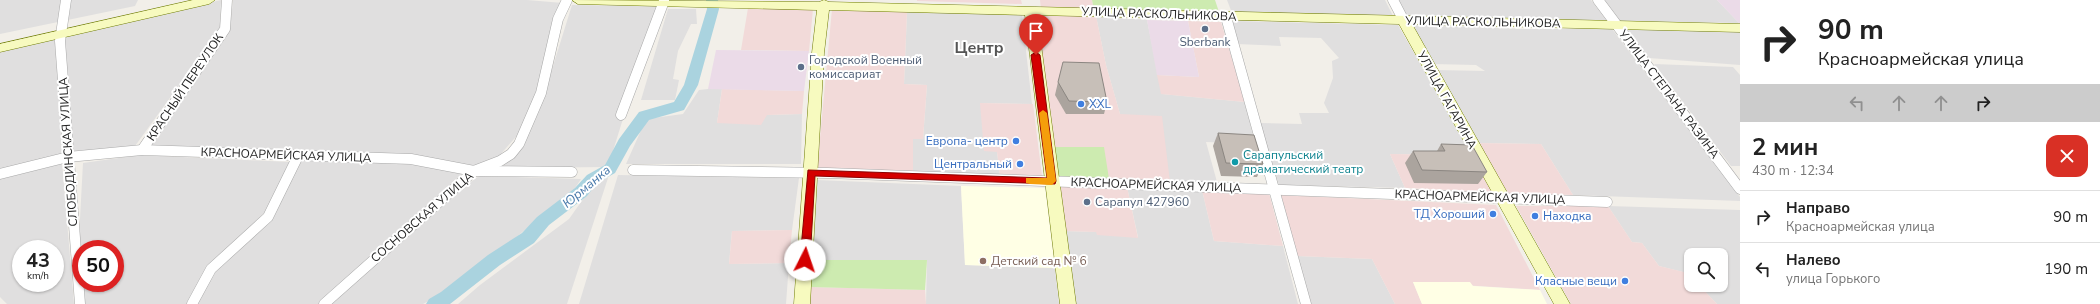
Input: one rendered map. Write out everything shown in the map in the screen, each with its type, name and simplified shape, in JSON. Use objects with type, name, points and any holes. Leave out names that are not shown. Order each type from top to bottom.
[{"type":"main road","points":[[0,48],[209,0]]},
{"type":"main road","name":"УЛИЦА РАСКОЛЬНИКОВА","points":[[578,0],[750,3],[786,2],[824,4],[883,3],[1226,17],[1616,24],[1740,28]]},
{"type":"main road","points":[[802,304],[818,53],[824,4]]},
{"type":"main road","points":[[1030,10],[1068,304]]},
{"type":"main road","name":"УЛИЦА ГАГАРИНА","points":[[1404,21],[1562,304]]},
{"type":"street","name":"СЛОБОДИНСКАЯ УЛИЦА","points":[[66,0],[60,34],[80,304]]},
{"type":"street","name":"КРАСНЫЙ ПЕРЕУЛОК","points":[[142,150],[225,28],[227,0]]},
{"type":"street","name":"СОСНОВСКАЯ УЛИЦА","points":[[324,304],[474,171],[500,161],[511,154],[519,144],[540,93],[558,19],[567,0]]},
{"type":"street","name":"УЛИЦА ГАГАРИНА","points":[[1393,0],[1404,21]]},
{"type":"street","name":"УЛИЦА СТЕПАНА РАЗИНА","points":[[1598,0],[1740,189]]},
{"type":"street","points":[[621,115],[668,1]]},
{"type":"street","points":[[1226,17],[1306,304]]},
{"type":"street","name":"КРАСНОАРМЕЙСКАЯ УЛИЦА","points":[[0,174],[68,157],[142,150],[412,159],[474,171],[572,172]]},
{"type":"street","points":[[192,304],[211,270],[268,217],[298,156]]},
{"type":"street","name":"КРАСНОАРМЕЙСКАЯ УЛИЦА","points":[[633,170],[811,172],[1607,202]]},
{"type":"shaded area","points":[[0,0],[138,0],[135,6],[0,34]]},
{"type":"shaded area","points":[[221,0],[220,29],[135,146],[72,152],[64,35]]},
{"type":"shaded area","points":[[233,0],[527,0],[563,3],[539,90],[522,130],[499,156],[474,166],[147,147],[230,29]]},
{"type":"shaded area","points":[[1021,0],[1022,4],[917,1]]},
{"type":"shaded area","points":[[1040,0],[1092,0],[1094,10],[1041,9]]},
{"type":"shaded area","points":[[1227,0],[1385,0],[1393,16],[1232,13]]},
{"type":"shaded area","points":[[1398,0],[1591,0],[1607,21],[1406,16]]},
{"type":"shaded area","points":[[1603,0],[1717,0],[1739,23],[1620,21]]},
{"type":"shaded area","points":[[1717,0],[1740,0],[1740,23],[1739,23]]},
{"type":"shaded area","points":[[572,5],[658,6],[608,167],[501,168],[523,147],[539,111]]},
{"type":"shaded area","points":[[748,8],[813,9],[809,51],[741,50]]},
{"type":"shaded area","points":[[668,9],[696,9],[697,24],[691,24],[678,51],[673,79],[679,80],[675,100],[641,100]]},
{"type":"shaded area","points":[[832,9],[907,12],[904,84],[927,85],[923,139],[913,139],[913,174],[817,170]]},
{"type":"shaded area","points":[[907,12],[1022,15],[1032,104],[980,103],[997,152],[1000,176],[913,174],[913,139],[923,139],[927,85],[904,84]]},
{"type":"shaded area","points":[[1035,14],[1096,16],[1106,65],[1120,114],[1162,116],[1170,182],[1109,179],[1051,147]]},
{"type":"shaded area","points":[[1096,16],[1147,20],[1162,94],[1245,102],[1255,144],[1206,142],[1217,182],[1170,182],[1120,114],[1106,65]]},
{"type":"shaded area","points":[[1147,20],[1188,21],[1199,77],[1157,75]]},
{"type":"shaded area","points":[[1188,21],[1221,22],[1245,102],[1161,94],[1157,75],[1199,77]]},
{"type":"shaded area","points":[[1231,21],[1398,25],[1472,155],[1390,154],[1405,188],[1279,185],[1259,123],[1302,124],[1299,113],[1329,113],[1324,103],[1333,78],[1332,61],[1339,58],[1321,38],[1279,37],[1281,46],[1237,44]]},
{"type":"shaded area","points":[[1409,24],[1523,29],[1612,29],[1740,197],[1740,201],[1573,195],[1541,144],[1476,143],[1435,70],[1485,71],[1476,65],[1432,64]]},
{"type":"shaded area","points":[[1625,29],[1740,32],[1740,65],[1649,58]]},
{"type":"shaded area","points":[[56,37],[62,156],[0,171],[0,50]]},
{"type":"shaded area","points":[[716,50],[809,51],[804,91],[708,89]]},
{"type":"shaded area","points":[[1654,64],[1733,67],[1740,75],[1740,166],[1731,166]]},
{"type":"shaded area","points":[[722,89],[717,123],[767,115],[802,114],[801,164],[626,164],[646,119],[683,114],[699,90]]},
{"type":"shaded area","points":[[722,89],[804,91],[802,114],[767,115],[761,125],[717,123]]},
{"type":"shaded area","points":[[980,103],[1033,104],[1042,176],[1000,176],[997,152],[984,151]]},
{"type":"shaded area","points":[[1476,143],[1541,144],[1573,195],[1503,193]]},
{"type":"shaded area","points":[[1390,154],[1472,155],[1492,192],[1405,188]]},
{"type":"shaded area","points":[[140,155],[290,162],[264,213],[209,268],[188,304],[82,304],[81,292],[124,292],[124,240],[79,240],[83,163]]},
{"type":"shaded area","points":[[303,158],[411,162],[463,173],[320,304],[195,304],[211,275],[276,209]]},
{"type":"shaded area","points":[[62,162],[74,304],[7,304],[0,297],[0,178]]},
{"type":"shaded area","points":[[618,175],[799,178],[792,230],[732,231],[729,264],[789,263],[786,304],[579,304]]},
{"type":"shaded area","points":[[479,176],[581,179],[573,191],[493,256],[445,292],[423,304],[328,304],[429,212]]},
{"type":"shaded area","points":[[598,178],[608,178],[567,304],[458,304],[480,285],[569,219]]},
{"type":"shaded area","points":[[817,180],[961,186],[965,265],[1055,268],[1059,304],[926,304],[927,260],[813,260]]},
{"type":"shaded area","points":[[961,186],[1045,188],[1055,268],[965,265]]},
{"type":"shaded area","points":[[1059,186],[1127,187],[1138,238],[1097,235],[1096,232],[1064,231]]},
{"type":"shaded area","points":[[1127,187],[1202,190],[1214,241],[1283,246],[1298,304],[1074,304],[1064,231],[1097,232],[1138,237]]},
{"type":"shaded area","points":[[1202,190],[1269,193],[1283,246],[1214,241]]},
{"type":"shaded area","points":[[1281,195],[1496,205],[1540,290],[1413,282],[1422,304],[1395,304],[1372,259],[1297,256]]},
{"type":"shaded area","points":[[1516,206],[1608,206],[1632,242],[1642,243],[1659,266],[1684,272],[1684,292],[1706,292],[1717,304],[1571,304]]},
{"type":"shaded area","points":[[1608,206],[1740,210],[1740,304],[1717,304],[1706,292],[1728,292],[1728,248],[1684,248],[1684,272],[1659,266],[1642,243],[1632,242]]},
{"type":"shaded area","points":[[792,230],[789,263],[729,264],[732,231]]},
{"type":"shaded area","points":[[1297,256],[1372,259],[1395,304],[1311,304]]},
{"type":"shaded area","points":[[1413,282],[1470,282],[1473,286],[1540,290],[1547,304],[1422,304]]},
{"type":"shaded area","points":[[809,287],[925,290],[926,304],[809,304]]},
{"type":"green space","points":[[1092,0],[1215,0],[1219,12],[1094,10]]},
{"type":"green space","points":[[1051,147],[1104,147],[1109,179],[1056,176]]},
{"type":"green space","points":[[813,260],[927,260],[925,290],[809,287]]},
{"type":"building","points":[[1063,62],[1099,63],[1107,102],[1069,101],[1058,82]]},
{"type":"building","points":[[1218,133],[1254,135],[1263,164],[1226,163]]},
{"type":"building","points":[[1441,144],[1472,145],[1487,172],[1422,170],[1413,151],[1445,151]]},
{"type":"waterway","name":"Юрманка","points":[[435,304],[447,297],[494,260],[528,238],[543,221],[581,192],[592,179],[610,169],[624,143],[644,116],[679,106],[691,85],[713,9],[712,0]]},
{"type":"slow traffic","points":[[1030,181],[1052,181],[1043,113]]},
{"type":"place","name":"Sberbank","points":[[1205,29]]},
{"type":"place","name":"Городской Военный комиссариат","points":[[801,67]]},
{"type":"place","name":"XXL","points":[[1081,104]]},
{"type":"place","name":"Европа- центр","points":[[1016,141]]},
{"type":"place","name":"Сарапульский драматический театр","points":[[1235,162]]},
{"type":"place","name":"Центральный","points":[[1020,164]]},
{"type":"place","name":"Сарапул 427960","points":[[1087,202]]},
{"type":"place","name":"ТД Хороший","points":[[1493,214]]},
{"type":"place","name":"Находка","points":[[1535,216]]},
{"type":"place","name":"Детский сад № 6","points":[[983,261]]},
{"type":"place","name":"Класные вещи","points":[[1625,281]]},
{"type":"district","name":"Центр","points":[[979,47]]},
{"type":"route","points":[[805,260],[811,172],[1052,181],[1036,55]]}]
